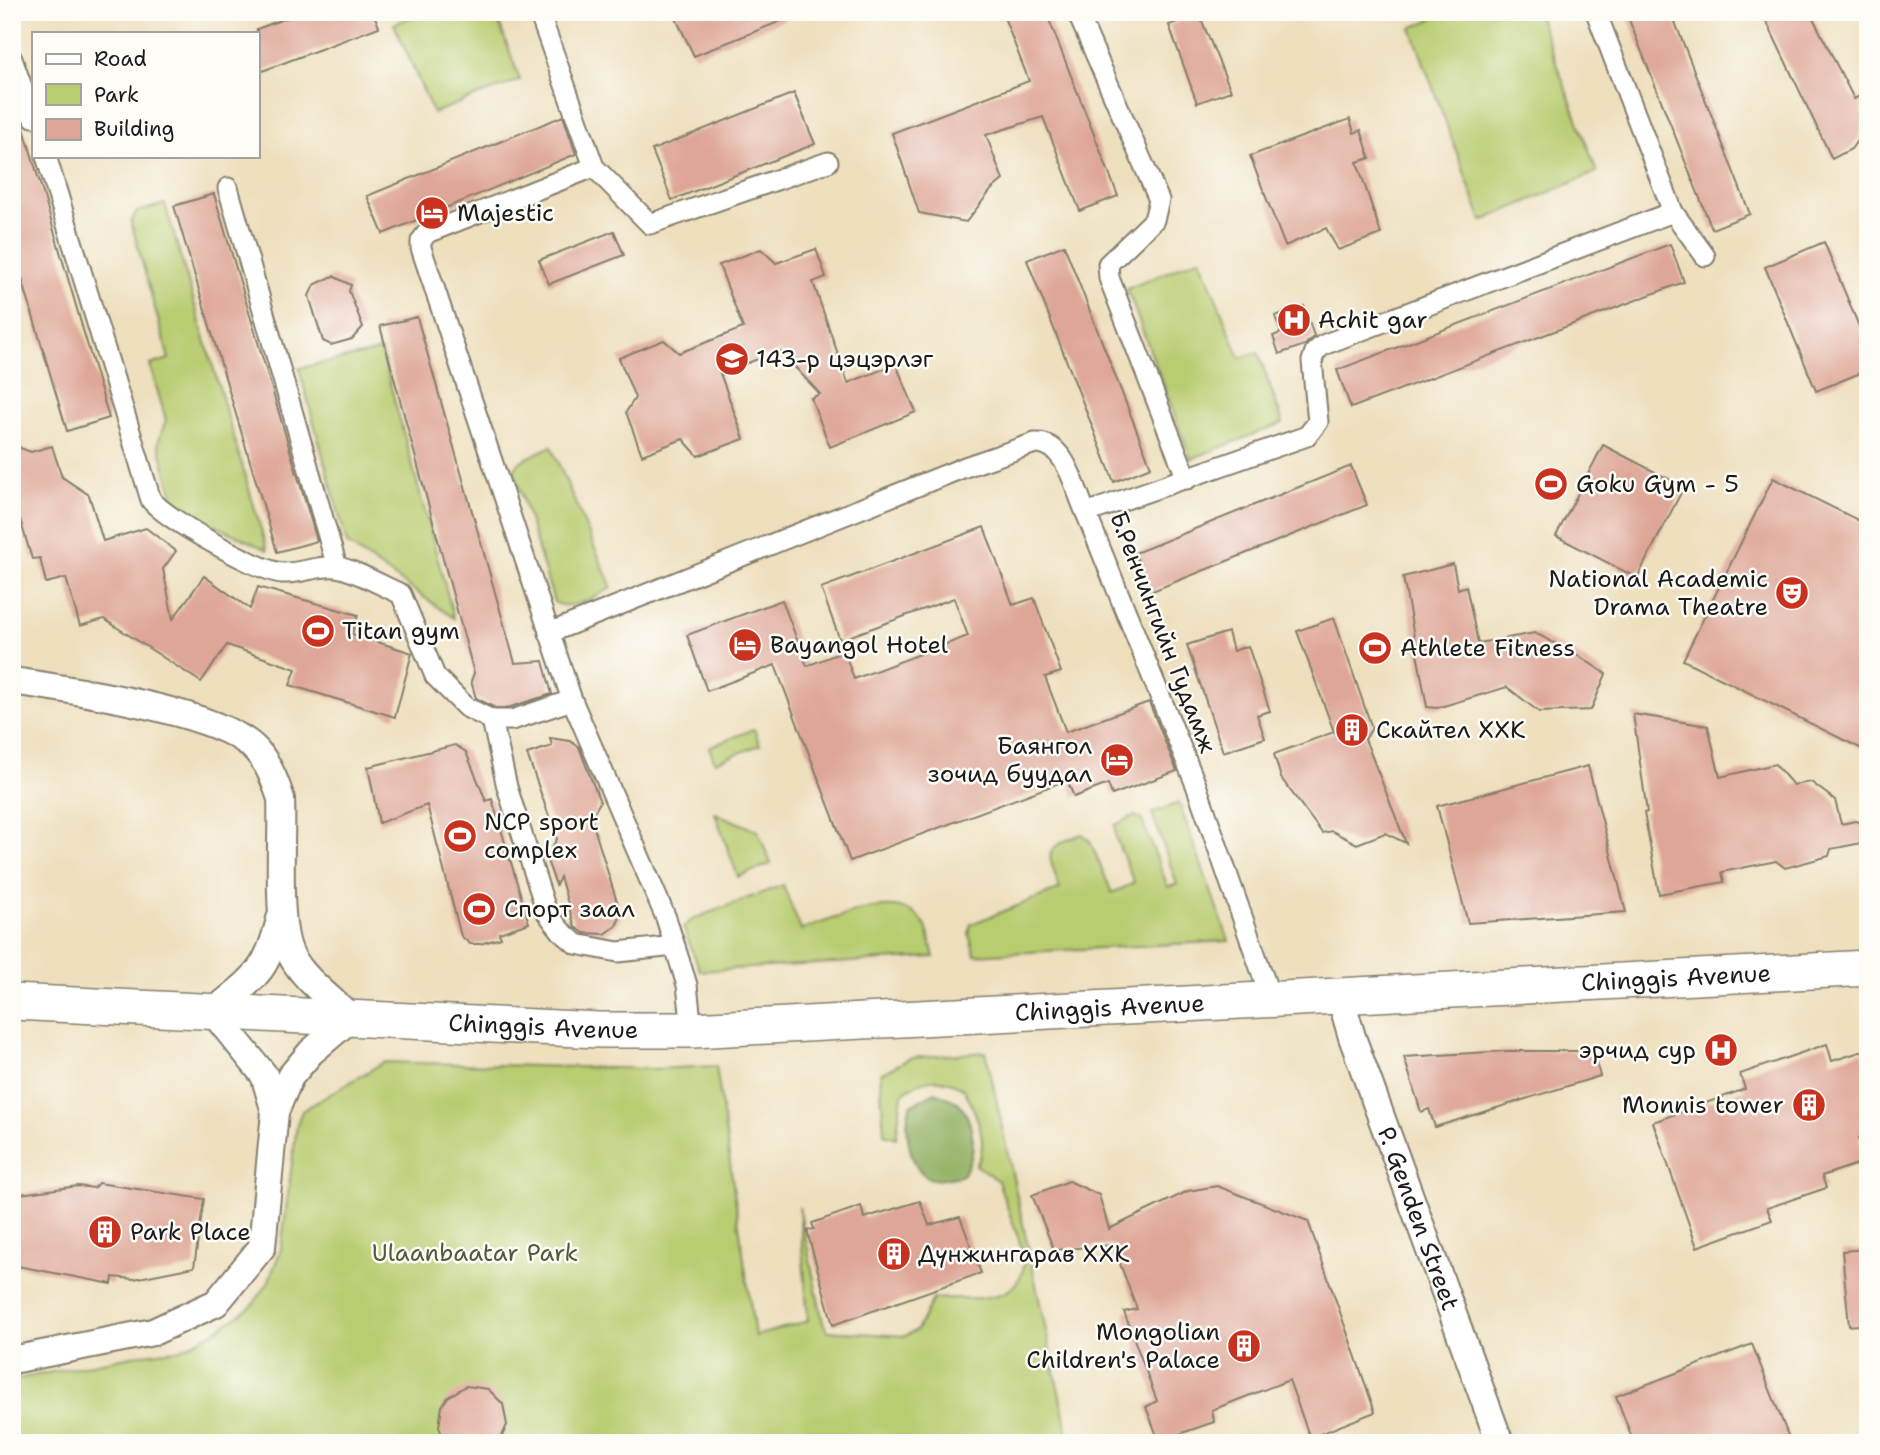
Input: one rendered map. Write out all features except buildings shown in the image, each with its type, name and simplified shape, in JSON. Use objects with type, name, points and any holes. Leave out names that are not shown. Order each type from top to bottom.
[{"type":"highway","name":"Chinggis Avenue","points":[[213,1012],[599,1030],[692,1030],[1868,968]]},
{"type":"highway","points":[[12,1002],[213,1012]]},
{"type":"street","points":[[539,12],[594,167],[650,225],[828,162]]},
{"type":"street","points":[[1596,12],[1673,212],[1705,256]]},
{"type":"street","points":[[1083,14],[1159,200],[1154,220],[1108,264],[1109,278],[1186,479]]},
{"type":"street","points":[[12,59],[32,114]]},
{"type":"street","points":[[47,158],[151,500],[165,515],[198,534],[281,573],[337,567],[401,594],[435,676],[466,707],[492,720],[512,720],[572,700]]},
{"type":"street","points":[[594,167],[427,233],[421,244],[572,700],[666,918],[687,985],[692,1030]]},
{"type":"street","points":[[228,188],[337,567]]},
{"type":"street","name":"Б.Ренчингийн Гудамж","points":[[1271,999],[1196,785],[1086,513],[1307,436],[1318,422],[1312,361],[1315,352],[1323,345],[1673,212]]},
{"type":"street","points":[[549,633],[1024,445],[1045,442],[1059,451],[1086,513]]},
{"type":"street","points":[[12,681],[156,707],[216,725],[257,750],[281,799],[282,910],[290,953],[304,975],[351,1018],[304,1060],[290,1077],[275,1112],[262,1247],[216,1303],[153,1332],[12,1360]]},
{"type":"street","points":[[492,720],[507,787],[547,912],[561,931],[576,944],[618,952],[675,946]]},
{"type":"street","points":[[275,1112],[264,1075],[213,1012],[264,967],[272,952],[282,910]]},
{"type":"street","name":"P. Genden Street","points":[[1340,996],[1352,1037],[1500,1443]]},
{"type":"green space","points":[[423,12],[495,12],[520,80],[433,113],[394,24]]},
{"type":"green space","points":[[1449,12],[1537,12],[1597,172],[1482,221],[1411,28]]},
{"type":"green space","points":[[165,204],[267,550],[210,523],[174,500],[158,442],[166,420],[150,365],[169,359],[131,222],[136,212]]},
{"type":"green space","points":[[1200,258],[1240,358],[1258,352],[1283,423],[1191,459],[1127,289]]},
{"type":"green space","points":[[381,351],[454,618],[347,544],[299,368]]},
{"type":"green space","points":[[551,446],[612,588],[576,604],[561,605],[554,602],[514,470],[521,461]]},
{"type":"green space","points":[[754,729],[760,745],[715,762],[709,747]]},
{"type":"green space","points":[[1179,803],[1229,941],[975,955],[969,934],[971,924],[1060,889],[1052,867],[1053,848],[1082,834],[1090,841],[1112,893],[1134,883],[1116,838],[1115,825],[1134,816],[1141,818],[1168,887],[1177,884],[1152,813]]},
{"type":"green space","points":[[715,813],[758,831],[771,864],[738,877]]},
{"type":"green space","points":[[783,885],[801,930],[866,909],[900,908],[914,914],[925,925],[934,957],[700,971],[683,927],[693,919]]},
{"type":"green space","name":"Ulaanbaatar Park","points":[[986,1052],[1070,1443],[12,1443],[12,1380],[181,1349],[212,1333],[252,1306],[268,1283],[281,1249],[297,1124],[302,1111],[384,1062],[655,1069],[716,1066],[755,1336],[808,1321],[799,1207],[823,1323],[828,1331],[905,1336],[917,1330],[933,1299],[977,1298],[1004,1293],[1022,1274],[1025,1257],[998,1181],[976,1165],[982,1137],[977,1117],[964,1089],[940,1080],[925,1081],[910,1088],[902,1094],[896,1138],[884,1134],[880,1074],[910,1058]]},
{"type":"green space","points":[[935,1092],[958,1102],[968,1119],[973,1139],[971,1159],[961,1176],[933,1179],[918,1168],[913,1159],[908,1135],[908,1113],[911,1105]]},
{"type":"place","name":"Majestic","points":[[432,213]]},
{"type":"place","name":"Achit gar","points":[[1294,320]]},
{"type":"place","name":"143-р цэцэрлэг","points":[[732,359]]},
{"type":"place","name":"Goku Gym - 5","points":[[1551,484]]},
{"type":"place","name":"National Academic Drama Theatre","points":[[1792,593]]},
{"type":"place","name":"Titan gym","points":[[318,631]]},
{"type":"place","name":"Bayangol Hotel","points":[[745,645]]},
{"type":"place","name":"Athlete Fitness","points":[[1375,648]]},
{"type":"place","name":"Скайтел ХХК","points":[[1352,730]]},
{"type":"place","name":"Баянгол зочид буудал","points":[[1117,760]]},
{"type":"place","name":"NCP sport complex","points":[[460,836]]},
{"type":"place","name":"Спорт заал","points":[[479,909]]},
{"type":"place","name":"эрчид сур","points":[[1721,1050]]},
{"type":"place","name":"Monnis tower","points":[[1809,1105]]},
{"type":"place","name":"Park Place","points":[[105,1232]]},
{"type":"place","name":"Дүнжингарав ХХК","points":[[894,1254]]},
{"type":"place","name":"Mongolian Children's Palace","points":[[1244,1346]]}]
